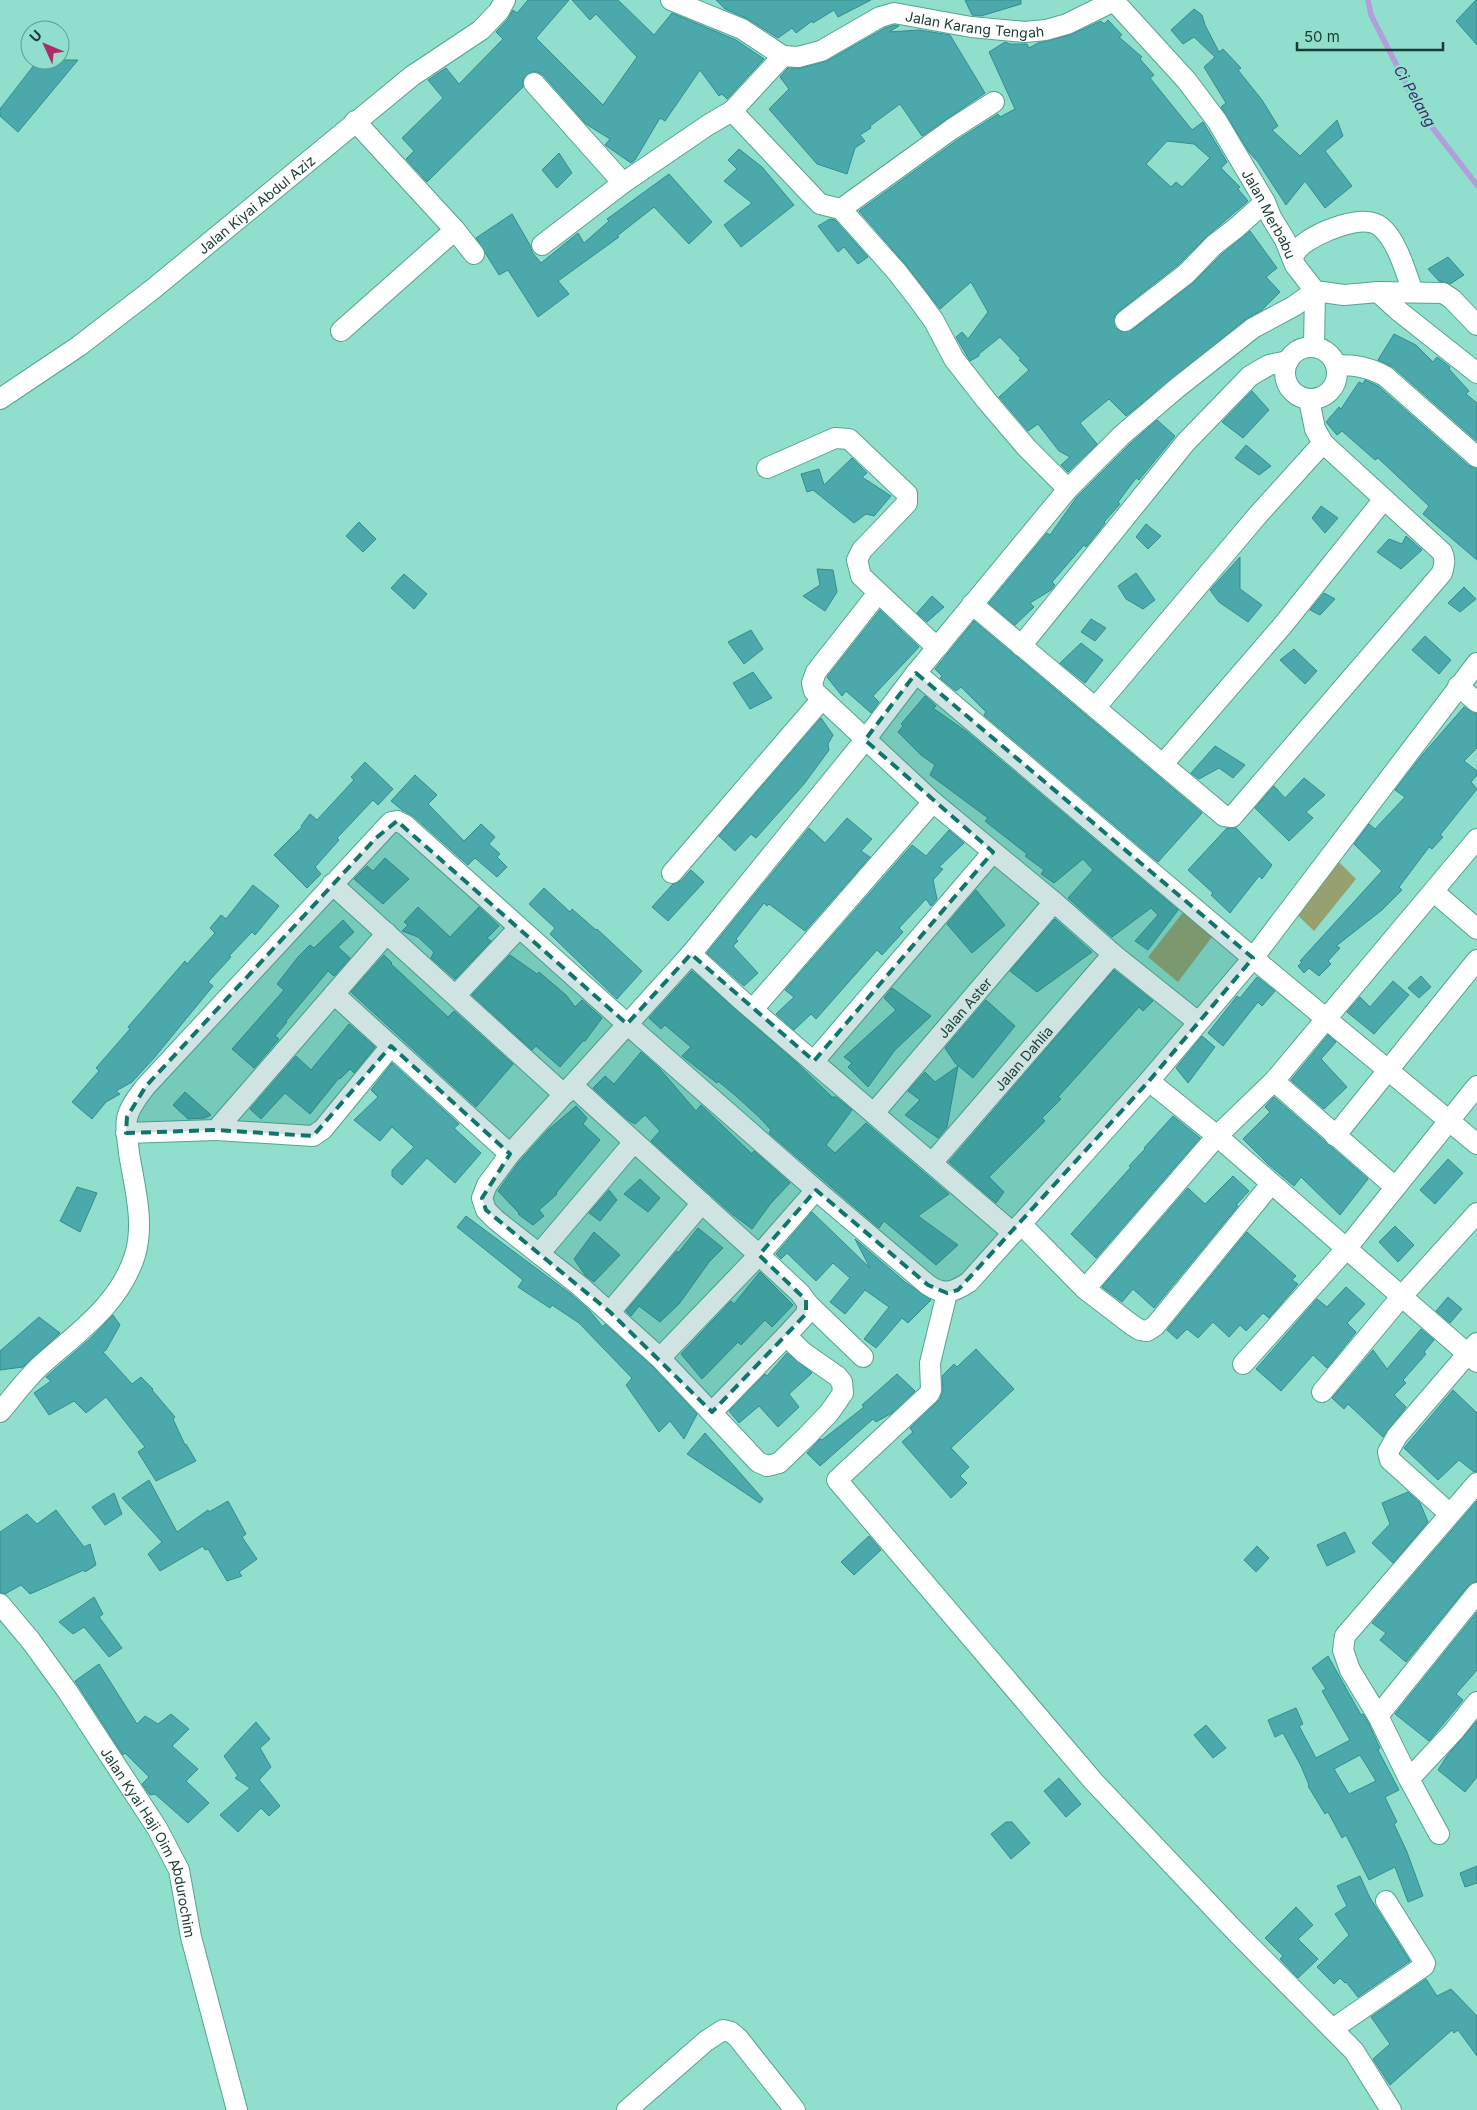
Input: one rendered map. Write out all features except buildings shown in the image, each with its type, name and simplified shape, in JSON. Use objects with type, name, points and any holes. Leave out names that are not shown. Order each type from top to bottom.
[{"type":"street","name":"Jalan Kiyai Abdul Aziz","points":[[0,399],[79,346],[153,289],[412,76],[482,30],[499,11],[505,0]]},
{"type":"street","points":[[542,245],[624,183],[708,124],[732,111],[784,56],[742,29],[671,0]]},
{"type":"street","name":"Jalan Karang Tengah","points":[[784,56],[798,57],[821,52],[883,7],[962,26],[1025,32],[1046,30],[1067,24],[1115,1]]},
{"type":"street","name":"Jalan Merbabu","points":[[1115,1],[1187,81],[1217,121],[1265,202],[1271,218],[1285,240],[1295,264],[1315,291]]},
{"type":"street","points":[[534,83],[624,183]]},
{"type":"street","points":[[841,209],[952,129],[994,102]]},
{"type":"street","points":[[732,111],[820,204],[841,209],[897,272],[918,299],[934,321],[954,359],[986,400],[1026,447],[1068,489]]},
{"type":"street","points":[[355,121],[455,230],[474,254]]},
{"type":"street","points":[[1124,321],[1186,274],[1214,245],[1265,202]]},
{"type":"street","points":[[1292,257],[1301,245],[1335,227],[1356,222],[1379,226],[1392,240],[1413,292]]},
{"type":"street","points":[[341,331],[455,230]]},
{"type":"street","points":[[1314,347],[1315,291]]},
{"type":"street","points":[[786,1336],[804,1353],[837,1376],[844,1387],[840,1399],[807,1436],[779,1463],[767,1466],[758,1462],[660,1358],[610,1312],[486,1210],[482,1198],[487,1185],[510,1154],[691,954],[865,740],[916,673],[1068,489],[1122,436],[1177,388],[1253,328],[1294,306],[1315,291],[1344,295],[1378,292],[1442,293],[1452,299],[1477,325]]},
{"type":"street","points":[[1378,292],[1400,312],[1477,373]]},
{"type":"street","points":[[1314,347],[1328,353],[1337,365],[1338,376],[1335,386],[1328,394],[1319,399],[1309,400],[1299,397],[1291,391],[1286,382],[1285,371],[1288,361],[1294,353],[1303,348],[1314,347]]},
{"type":"street","points":[[1021,646],[1186,442],[1250,376],[1269,366],[1288,361]]},
{"type":"street","points":[[1337,365],[1359,366],[1372,369],[1384,376],[1477,457]]},
{"type":"street","points":[[972,604],[1224,816],[1232,816],[1442,573],[1445,558],[1442,552],[1323,443],[1315,429],[1309,400]]},
{"type":"street","points":[[767,468],[835,438],[848,440],[907,494],[909,500],[907,503],[862,550],[857,560],[861,576],[930,641],[939,646]]},
{"type":"street","points":[[1096,707],[1257,516],[1323,443]]},
{"type":"street","points":[[1163,764],[1270,639],[1384,499]]},
{"type":"street","points":[[878,593],[813,677],[814,691],[933,802],[1054,902],[1113,954],[1198,1022]]},
{"type":"street","points":[[0,1412],[39,1368],[119,1292],[128,1276],[136,1253],[139,1216],[126,1133],[127,1117],[134,1102],[146,1086],[391,822],[404,825],[626,1024],[928,1285],[937,1291],[947,1293],[958,1290],[969,1282],[1149,1081],[1253,958],[1477,663]]},
{"type":"street","points":[[916,673],[1253,958],[1477,1144]]},
{"type":"street","points":[[1458,686],[1477,702]]},
{"type":"street","points":[[672,873],[822,699]]},
{"type":"street","points":[[753,1010],[933,802]]},
{"type":"street","points":[[1085,1288],[1217,1136],[1274,1081],[1477,839]]},
{"type":"street","points":[[814,1061],[993,852]]},
{"type":"street","points":[[332,884],[558,1088],[569,1090],[634,1142],[800,1293],[808,1304],[864,1357]]},
{"type":"street","points":[[1434,892],[1477,930]]},
{"type":"street","name":"Jalan Aster","points":[[874,1113],[1054,902]]},
{"type":"street","points":[[456,995],[519,928]]},
{"type":"street","points":[[216,1130],[387,933]]},
{"type":"street","points":[[691,954],[753,1010],[932,1163],[1017,1228],[1085,1288],[1140,1330],[1151,1330],[1271,1184]]},
{"type":"street","name":"Jalan Dahlia","points":[[932,1163],[1113,954]]},
{"type":"street","points":[[1335,1136],[1477,960]]},
{"type":"street","points":[[334,994],[510,1154]]},
{"type":"street","points":[[126,1133],[216,1130],[313,1136],[392,1046]]},
{"type":"street","points":[[1149,1081],[1217,1136],[1401,1297],[1474,1353],[1396,1436],[1388,1452],[1390,1460],[1450,1514]]},
{"type":"street","points":[[1274,1081],[1395,1187]]},
{"type":"street","points":[[1243,1364],[1346,1249],[1477,1086]]},
{"type":"street","points":[[539,1254],[634,1142]]},
{"type":"street","points":[[660,1358],[759,1255],[816,1190]]},
{"type":"street","points":[[610,1312],[702,1203]]},
{"type":"street","points":[[1322,1392],[1401,1297],[1477,1213]]},
{"type":"street","points":[[947,1293],[930,1362],[931,1390],[929,1394],[837,1480],[1094,1782],[1236,1932],[1334,2028],[1364,2064],[1391,2110]]},
{"type":"street","points":[[712,1412],[806,1314],[808,1304]]},
{"type":"street","points":[[1439,1834],[1378,1716],[1350,1670],[1343,1650],[1345,1636],[1477,1483]]},
{"type":"street","points":[[1378,1716],[1477,1593]]},
{"type":"street","name":"Jalan Kyai Haji Oim Abdurochim","points":[[0,1604],[31,1641],[68,1692],[157,1828],[178,1870],[190,1937],[237,2110]]},
{"type":"street","points":[[1409,1779],[1454,1731],[1477,1702]]},
{"type":"street","points":[[1334,2028],[1424,1966],[1425,1963],[1416,1947],[1386,1902]]},
{"type":"street","points":[[627,2110],[706,2041],[723,2030],[731,2032],[738,2038],[796,2110]]},
{"type":"highlighted area","points":[[916,673],[1253,958],[1149,1081],[958,1290],[947,1293],[928,1285],[816,1190],[759,1255],[806,1300],[806,1314],[712,1412],[610,1312],[486,1210],[482,1198],[510,1154],[391,1046],[313,1136],[216,1130],[126,1133],[127,1117],[146,1086],[376,838],[397,821],[627,1024],[691,954],[814,1061],[993,852],[865,740]]},
{"type":"green space","points":[[1331,854],[1356,879],[1314,931],[1287,905]]},
{"type":"green space","points":[[1185,910],[1215,933],[1178,982],[1148,957]]},
{"type":"waterway","name":"Ci Pelang","points":[[1368,0],[1371,15],[1421,113],[1477,185]]}]
